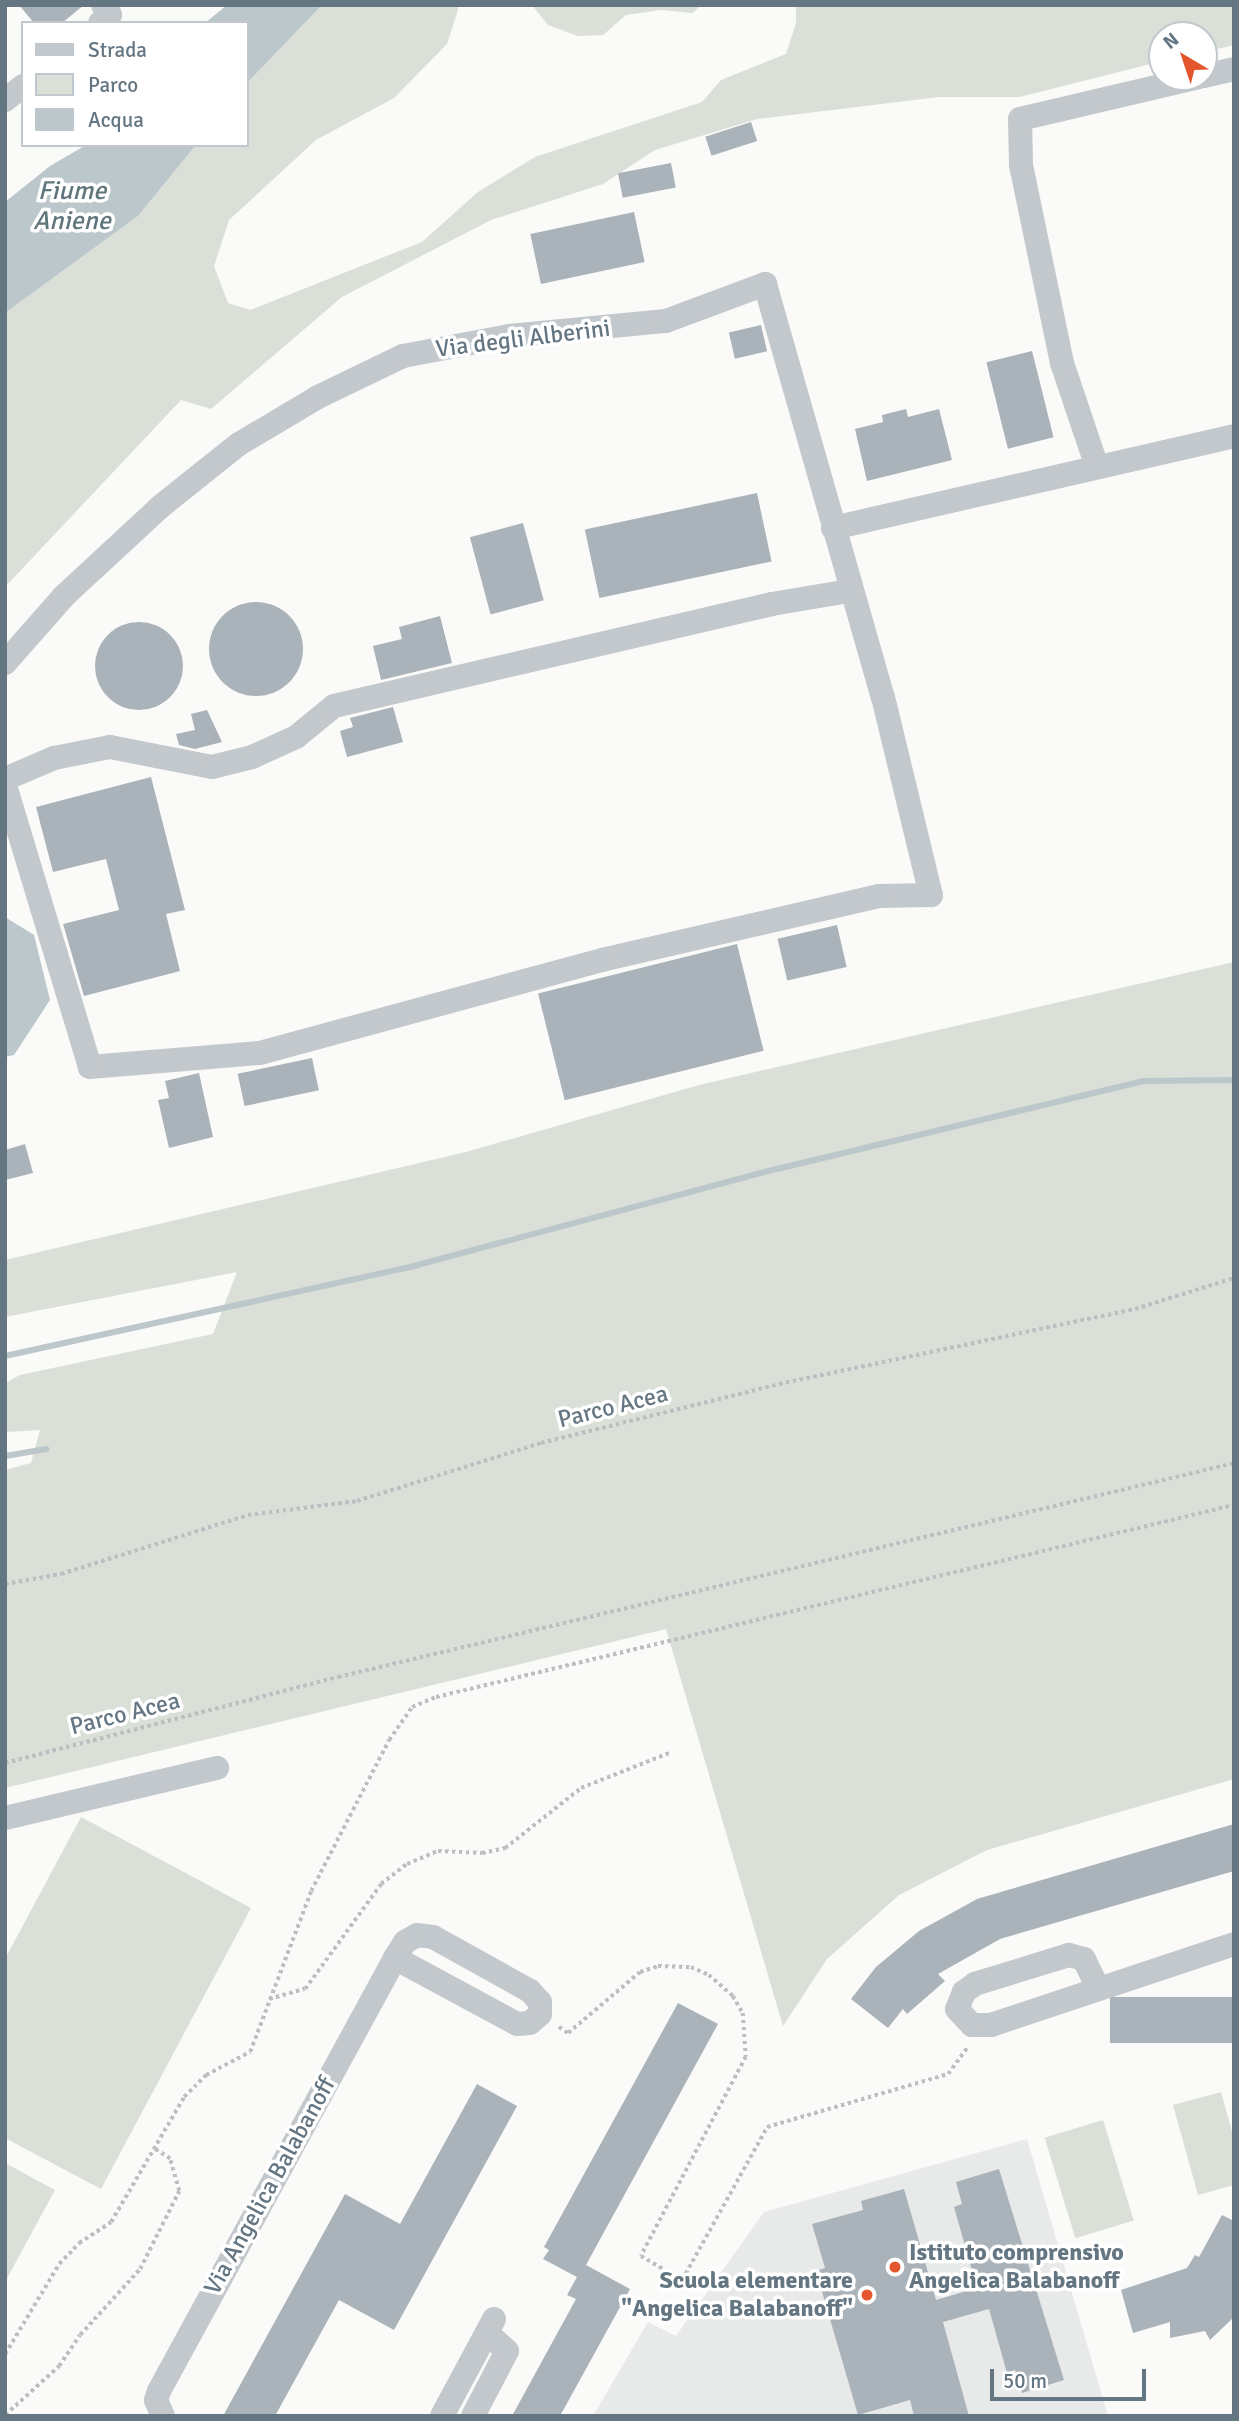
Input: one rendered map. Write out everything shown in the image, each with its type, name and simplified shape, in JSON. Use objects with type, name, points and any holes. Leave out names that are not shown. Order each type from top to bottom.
[{"type":"street","points":[[102,21],[110,15],[103,5]]},
{"type":"street","points":[[5,100],[21,88]]},
{"type":"street","points":[[1096,464],[1062,363],[1021,164],[1020,120],[1148,89]]},
{"type":"street","name":"Via degli Alberini","points":[[5,663],[64,596],[160,507],[239,444],[318,397],[403,356],[509,336],[666,321],[765,284],[834,528]]},
{"type":"street","points":[[5,786],[90,1067],[258,1053],[615,957],[879,896],[931,895],[883,697],[849,591],[834,528],[1096,464],[1234,436]]},
{"type":"street","points":[[5,779],[54,758],[110,747],[212,767],[252,757],[296,737],[334,706],[346,702],[772,604],[849,591]]},
{"type":"street","points":[[5,1818],[217,1768]]},
{"type":"street","name":"Via Angelica Balabanoff","points":[[163,2416],[156,2400],[159,2391],[395,1958],[410,1937],[430,1936],[530,1991],[540,2002],[540,2014]]},
{"type":"street","points":[[1097,1986],[1084,1959],[1069,1955],[975,1984],[964,1992],[957,2008],[968,2023],[981,2027],[1097,1986],[1234,1944]]},
{"type":"street","points":[[395,1958],[517,2024],[530,2023],[540,2014]]},
{"type":"street","points":[[442,2416],[491,2326],[507,2351],[473,2416]]},
{"type":"path","name":"Parco Acea","points":[[5,1584],[61,1574],[248,1514],[357,1501],[541,1443],[779,1384],[1135,1309],[1234,1278]]},
{"type":"path","name":"Parco Acea","points":[[5,1763],[352,1673],[1234,1462]]},
{"type":"path","points":[[5,2354],[59,2264],[79,2243],[111,2222],[184,2097],[206,2075],[250,2052],[311,1891],[389,1740],[412,1707],[449,1693],[1234,1505]]},
{"type":"path","points":[[269,1999],[305,1989],[382,1884],[407,1864],[438,1852],[482,1853],[505,1848],[582,1788],[669,1753]]},
{"type":"path","points":[[540,2014],[568,2033],[640,1972],[676,1965],[709,1975],[733,1996],[743,2013],[746,2057],[641,2256],[682,2280],[766,2127],[948,2074],[981,2027]]},
{"type":"path","points":[[5,2415],[59,2366],[80,2335],[140,2269],[179,2191],[170,2159],[153,2148]]},
{"type":"shaded area","name":"Istituto comprensivo Angelica Balabanoff","points":[[1027,2139],[1108,2416],[593,2416],[648,2322],[676,2336],[764,2212]]},
{"type":"green space","points":[[322,5],[458,5],[447,44],[394,98],[316,140],[229,220],[214,266],[228,303],[250,310],[422,242],[478,192],[535,157],[702,102],[721,80],[786,54],[796,23],[796,5],[1234,5],[1234,45],[1218,49],[1218,21],[1148,21],[1148,65],[1020,97],[939,97],[757,119],[655,150],[603,184],[491,220],[342,297],[211,409],[181,400],[5,587],[5,313],[138,216],[194,147],[248,147],[248,82]]},
{"type":"green space","points":[[532,5],[701,5],[693,13],[661,10],[626,15],[603,35],[578,36],[548,25]]},
{"type":"green space","points":[[1234,962],[1234,1779],[987,1850],[899,1895],[827,1959],[783,2026],[666,1629],[5,1788],[5,1470],[31,1463],[40,1430],[5,1432],[5,1383],[20,1375],[213,1334],[237,1272],[5,1317],[5,1260],[466,1152],[699,1085]]},
{"type":"green space","points":[[81,1817],[251,1908],[101,2189],[5,2138],[5,1959]]},
{"type":"green space","points":[[1221,2092],[1234,2139],[1234,2185],[1198,2195],[1173,2105]]},
{"type":"green space","points":[[1103,2120],[1134,2220],[1075,2238],[1045,2138]]},
{"type":"green space","points":[[5,2163],[55,2190],[5,2282]]},
{"type":"water","points":[[227,5],[322,5],[248,82],[248,21],[207,21]]},
{"type":"water","name":"Fiume Aniene","points":[[83,147],[194,147],[138,216],[5,313],[5,202],[50,166]]},
{"type":"water","points":[[5,917],[34,935],[50,1000],[14,1055],[5,1057]]},
{"type":"building","points":[[19,5],[84,5],[64,21],[32,21]]},
{"type":"building","points":[[751,122],[757,141],[712,156],[705,137]]},
{"type":"building","points":[[671,163],[676,188],[623,198],[618,173]]},
{"type":"building","points":[[634,212],[645,262],[541,284],[530,234]]},
{"type":"building","points":[[761,325],[767,351],[735,359],[729,332]]},
{"type":"building","points":[[1032,351],[1054,437],[1008,449],[986,362]]},
{"type":"building","points":[[906,409],[908,417],[939,409],[952,460],[867,481],[855,429],[883,422],[882,415]]},
{"type":"building","points":[[757,493],[772,561],[599,598],[585,530]]},
{"type":"building","points":[[523,523],[544,600],[491,615],[470,537]]},
{"type":"building","points":[[256,602],[274,605],[289,616],[300,631],[303,649],[300,667],[289,682],[274,693],[256,696],[238,693],[223,682],[212,667],[209,649],[212,631],[223,616],[238,605]]},
{"type":"building","points":[[440,616],[452,663],[381,680],[373,646],[402,639],[399,627]]},
{"type":"building","points":[[139,622],[156,625],[170,635],[180,649],[183,666],[180,683],[170,697],[156,707],[139,710],[122,707],[108,697],[98,683],[95,666],[98,649],[108,635],[122,625]]},
{"type":"building","points":[[393,707],[403,742],[347,757],[340,731],[353,727],[350,718]]},
{"type":"building","points":[[207,710],[222,742],[195,749],[179,745],[176,734],[195,730],[191,714]]},
{"type":"building","points":[[151,777],[185,910],[166,914],[180,971],[84,996],[63,924],[119,910],[106,859],[53,872],[36,807]]},
{"type":"building","points":[[837,925],[847,967],[787,981],[778,939]]},
{"type":"building","points":[[737,944],[764,1051],[565,1100],[538,994]]},
{"type":"building","points":[[312,1058],[319,1090],[245,1106],[238,1074]]},
{"type":"building","points":[[199,1073],[213,1137],[169,1148],[158,1100],[169,1098],[165,1081]]},
{"type":"building","points":[[25,1144],[33,1173],[5,1180],[5,1150]]},
{"type":"building","points":[[1234,1824],[1234,1871],[1000,1939],[938,1974],[945,1981],[907,2014],[903,2009],[888,2028],[851,1999],[876,1967],[919,1931],[977,1899]]},
{"type":"building","points":[[1110,1997],[1234,1997],[1234,2043],[1110,2043]]},
{"type":"building","points":[[678,2003],[718,2024],[586,2265],[630,2289],[560,2416],[512,2416],[576,2299],[567,2295],[577,2277],[543,2259],[549,2250],[544,2247]]},
{"type":"building","points":[[477,2084],[517,2106],[394,2330],[339,2300],[275,2416],[223,2416],[345,2194],[400,2224]]},
{"type":"building","name":"Scuola elementare \"Angelica Balabanoff\"","points":[[999,2169],[1064,2380],[1022,2393],[1015,2370],[1007,2373],[989,2309],[943,2322],[969,2416],[914,2416],[910,2400],[858,2415],[816,2271],[825,2268],[812,2224],[863,2210],[861,2201],[904,2189],[936,2300],[977,2288],[954,2207],[962,2204],[956,2182]]},
{"type":"building","points":[[1222,2215],[1234,2221],[1234,2317],[1210,2340],[1205,2331],[1170,2338],[1170,2322],[1133,2333],[1121,2290],[1187,2268],[1195,2255],[1199,2257]]},
{"type":"waterway","points":[[5,1356],[410,1267],[777,1169],[1143,1081],[1234,1080]]},
{"type":"waterway","points":[[5,1456],[46,1449]]},
{"type":"place","name":"Istituto comprensivo Angelica Balabanoff","points":[[895,2267]]},
{"type":"place","name":"Scuola elementare \"Angelica Balabanoff\"","points":[[867,2295]]}]
